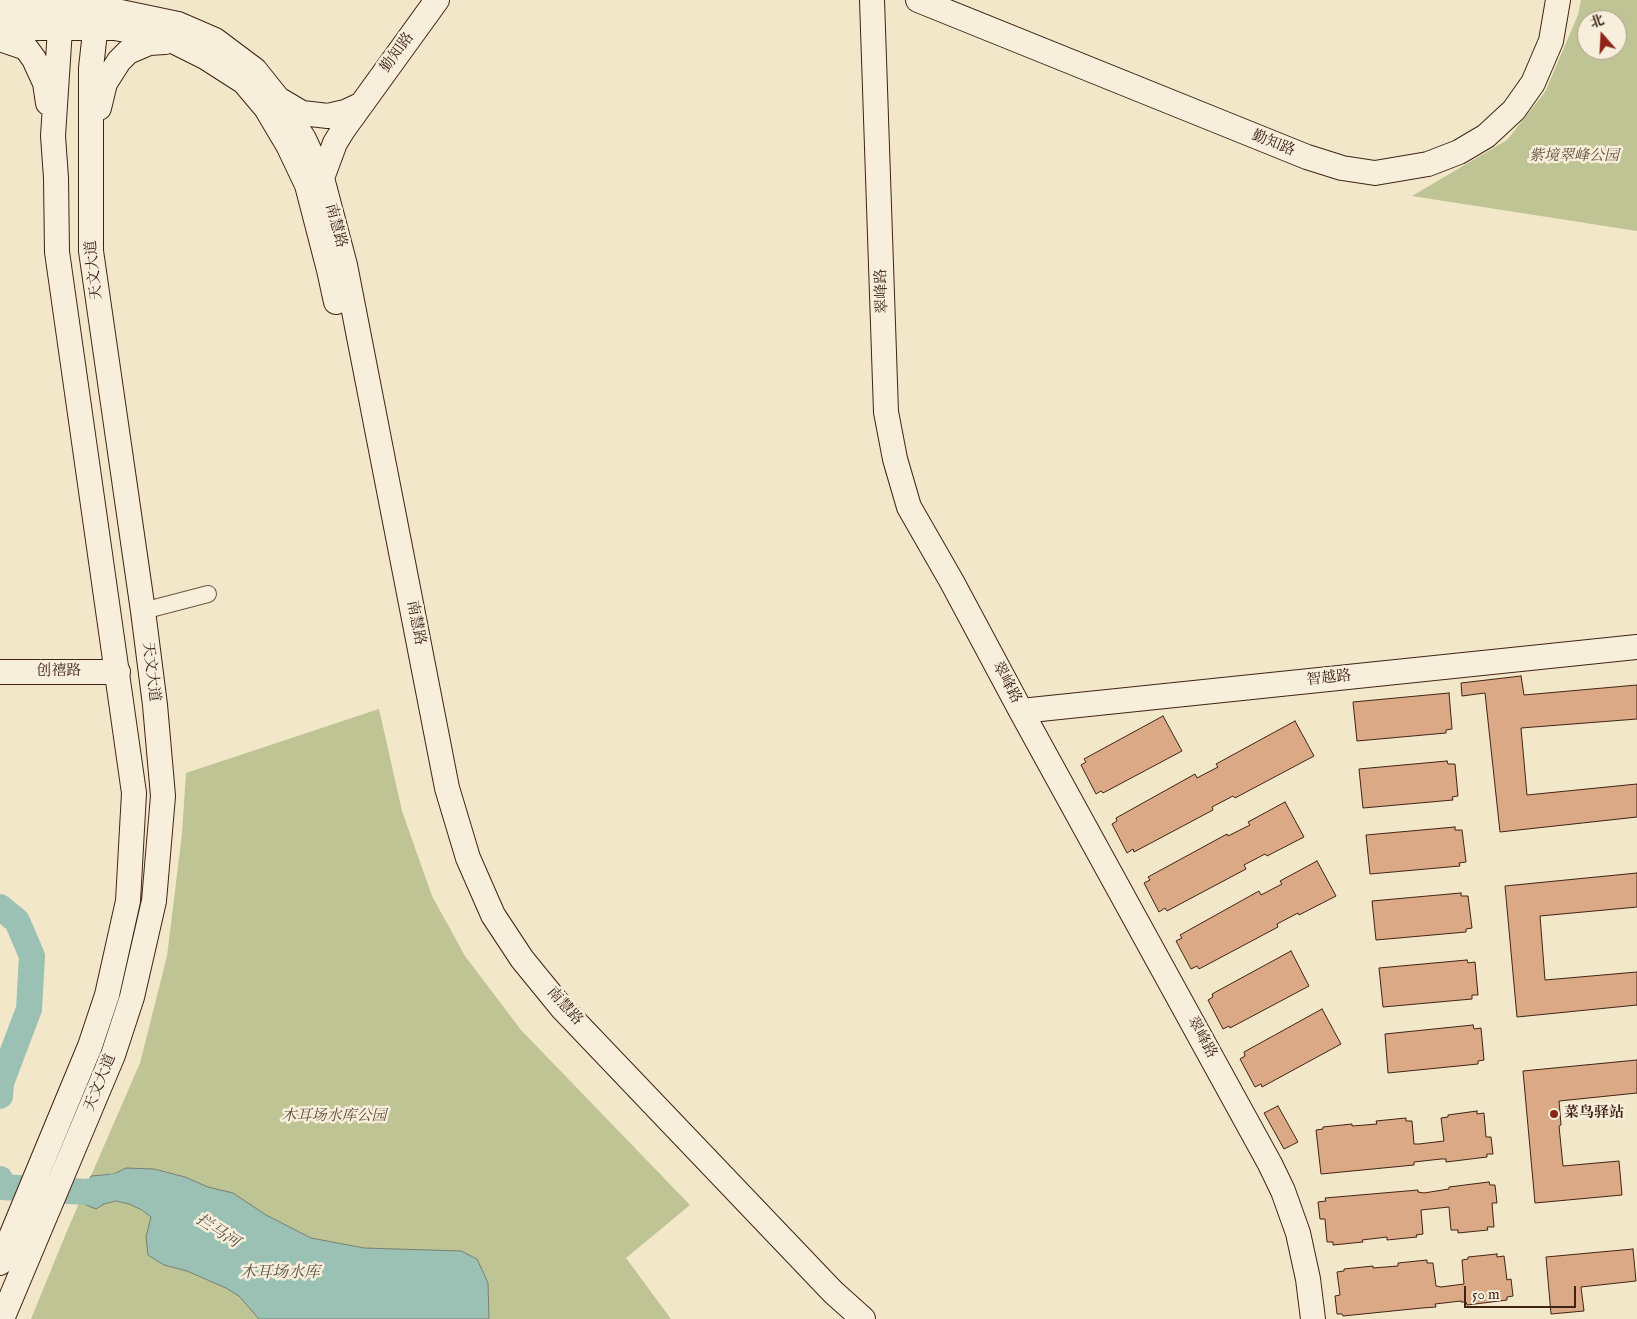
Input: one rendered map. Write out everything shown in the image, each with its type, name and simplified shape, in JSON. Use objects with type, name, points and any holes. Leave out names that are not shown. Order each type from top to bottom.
[{"type":"main road","points":[[0,10],[14,0]]},
{"type":"main road","points":[[149,0],[172,10],[215,40]]},
{"type":"main road","name":"勤知路","points":[[322,178],[335,144],[360,105],[436,0]]},
{"type":"main road","name":"翠峰路","points":[[872,0],[886,412],[909,507],[952,582],[1283,1191],[1298,1233],[1308,1279],[1313,1319]]},
{"type":"main road","name":"勤知路","points":[[918,0],[1306,157],[1342,168],[1376,173],[1428,164],[1459,152],[1486,136],[1514,110],[1533,83],[1551,41],[1558,0]]},
{"type":"main road","name":"南慧路","points":[[0,10],[62,13],[116,11],[178,24],[215,40],[255,70],[280,100],[304,139],[322,178],[345,265],[447,788],[468,858],[493,915],[522,959],[562,1008],[833,1292],[863,1319]]},
{"type":"main road","name":"南慧路","points":[[0,28],[62,13]]},
{"type":"main road","name":"天文大道","points":[[0,1263],[90,1046],[107,995],[128,901],[134,793],[57,252],[56,178],[53,136],[62,13]]},
{"type":"main road","name":"南慧路","points":[[97,13],[115,28],[173,41],[204,57],[244,82],[266,108],[288,145],[307,185],[330,270],[432,791],[453,863],[480,923],[508,968],[551,1019],[839,1319]]},
{"type":"main road","name":"天文大道","points":[[5,1314],[113,1055],[132,997],[154,901],[163,796],[142,611],[91,252],[92,55],[97,13]]},
{"type":"main road","points":[[0,39],[26,48],[34,59],[45,83],[53,136]]},
{"type":"main road","points":[[91,139],[105,83],[119,61],[128,52],[149,43],[173,41]]},
{"type":"main road","points":[[280,100],[302,113],[328,116],[345,112],[360,105]]},
{"type":"main road","points":[[56,178],[60,161],[64,156],[72,153],[82,160],[90,176]]},
{"type":"main road","name":"智越路","points":[[1021,711],[1637,647]]},
{"type":"main road","name":"创禧路","points":[[0,672],[118,672]]},
{"type":"street","points":[[142,611],[208,594]]},
{"type":"green space","name":"紫境翠峰公园","points":[[1581,0],[1637,0],[1637,231],[1412,196],[1507,140],[1545,92],[1577,17],[1577,60],[1627,60],[1627,10],[1579,10]]},
{"type":"green space","name":"木耳场水库公园","points":[[379,709],[402,811],[432,896],[465,956],[521,1030],[690,1205],[626,1258],[671,1319],[31,1319],[140,1063],[167,956],[182,834],[186,773]]},
{"type":"water","name":"木耳场水库","points":[[126,1168],[154,1169],[185,1177],[208,1187],[233,1193],[266,1215],[311,1238],[364,1248],[461,1251],[477,1259],[488,1283],[489,1319],[259,1319],[239,1296],[226,1288],[187,1271],[164,1265],[148,1255],[146,1237],[151,1217],[142,1210],[116,1201],[104,1204],[96,1209],[79,1202],[91,1176],[114,1174]]},
{"type":"building","points":[[1521,676],[1524,695],[1637,685],[1637,719],[1521,728],[1527,795],[1637,784],[1637,817],[1500,832],[1485,693],[1462,696],[1461,683]]},
{"type":"building","points":[[1449,693],[1452,729],[1446,730],[1446,733],[1357,741],[1353,702]]},
{"type":"building","points":[[1163,716],[1182,751],[1103,793],[1101,791],[1096,794],[1081,765],[1086,762],[1084,759]]},
{"type":"building","points":[[1295,721],[1314,756],[1235,798],[1233,796],[1212,807],[1213,810],[1134,852],[1133,849],[1127,853],[1112,824],[1117,821],[1116,818],[1195,774],[1197,778],[1218,767],[1216,764]]},
{"type":"building","points":[[1447,761],[1448,764],[1455,764],[1458,796],[1452,797],[1453,800],[1363,808],[1359,769]]},
{"type":"building","points":[[1285,802],[1304,837],[1267,856],[1265,854],[1244,865],[1246,869],[1167,911],[1165,908],[1159,912],[1144,883],[1150,880],[1148,877],[1227,834],[1228,836],[1250,825],[1248,822]]},
{"type":"building","points":[[1455,827],[1455,830],[1462,830],[1466,862],[1459,863],[1460,866],[1370,874],[1366,835]]},
{"type":"building","points":[[1317,861],[1336,896],[1277,924],[1278,927],[1199,969],[1197,966],[1191,969],[1176,941],[1182,938],[1180,935],[1259,891],[1261,895],[1282,884],[1280,881]]},
{"type":"building","points":[[1637,873],[1637,907],[1540,916],[1545,980],[1637,972],[1637,1005],[1517,1017],[1505,886]]},
{"type":"building","points":[[1461,893],[1461,896],[1468,896],[1472,928],[1466,929],[1466,932],[1376,940],[1372,901]]},
{"type":"building","points":[[1291,951],[1309,986],[1230,1028],[1229,1026],[1223,1029],[1208,1000],[1213,997],[1212,994]]},
{"type":"building","points":[[1467,960],[1468,963],[1475,962],[1478,995],[1472,995],[1472,999],[1383,1007],[1379,968]]},
{"type":"building","points":[[1322,1009],[1341,1044],[1262,1087],[1261,1084],[1255,1087],[1240,1059],[1245,1056],[1244,1052]]},
{"type":"building","points":[[1473,1025],[1474,1029],[1481,1028],[1484,1060],[1478,1061],[1478,1064],[1388,1073],[1385,1034]]},
{"type":"building","points":[[1637,1060],[1637,1093],[1559,1101],[1561,1125],[1559,1126],[1563,1166],[1619,1161],[1622,1195],[1535,1203],[1523,1071]]},
{"type":"building","points":[[1278,1106],[1298,1142],[1284,1149],[1264,1113]]},
{"type":"building","points":[[1477,1111],[1477,1114],[1484,1113],[1486,1137],[1491,1137],[1493,1154],[1487,1154],[1487,1157],[1446,1162],[1446,1159],[1441,1159],[1414,1162],[1414,1165],[1321,1174],[1316,1130],[1323,1129],[1323,1127],[1377,1124],[1376,1121],[1406,1118],[1406,1121],[1412,1121],[1414,1144],[1419,1144],[1444,1141],[1441,1118],[1448,1117],[1448,1115]]},
{"type":"building","points":[[1489,1182],[1490,1185],[1495,1185],[1497,1203],[1492,1203],[1494,1227],[1487,1227],[1488,1230],[1458,1233],[1458,1230],[1451,1230],[1449,1207],[1421,1210],[1423,1234],[1416,1235],[1417,1237],[1387,1240],[1387,1237],[1333,1245],[1333,1242],[1327,1242],[1325,1219],[1320,1219],[1318,1202],[1326,1201],[1325,1198],[1418,1190],[1418,1192],[1424,1193],[1449,1189],[1449,1187]]},
{"type":"building","points":[[1633,1249],[1636,1281],[1581,1287],[1584,1311],[1551,1314],[1546,1257]]},
{"type":"building","points":[[1497,1254],[1497,1257],[1504,1256],[1507,1280],[1511,1279],[1513,1296],[1507,1297],[1507,1300],[1467,1305],[1466,1302],[1461,1301],[1435,1304],[1436,1307],[1343,1316],[1342,1314],[1337,1314],[1335,1296],[1340,1295],[1337,1272],[1344,1271],[1344,1269],[1398,1266],[1398,1263],[1427,1260],[1427,1263],[1433,1263],[1436,1286],[1441,1287],[1464,1284],[1462,1260],[1468,1259],[1468,1257]]},
{"type":"waterway","name":"拦马河","points":[[0,907],[17,921],[32,956],[29,1009],[1,1083],[0,1096]]},
{"type":"waterway","name":"拦马河","points":[[0,1179],[2,1187],[86,1192],[120,1186]]},
{"type":"place","name":"菜鸟驿站","points":[[1554,1114]]}]
